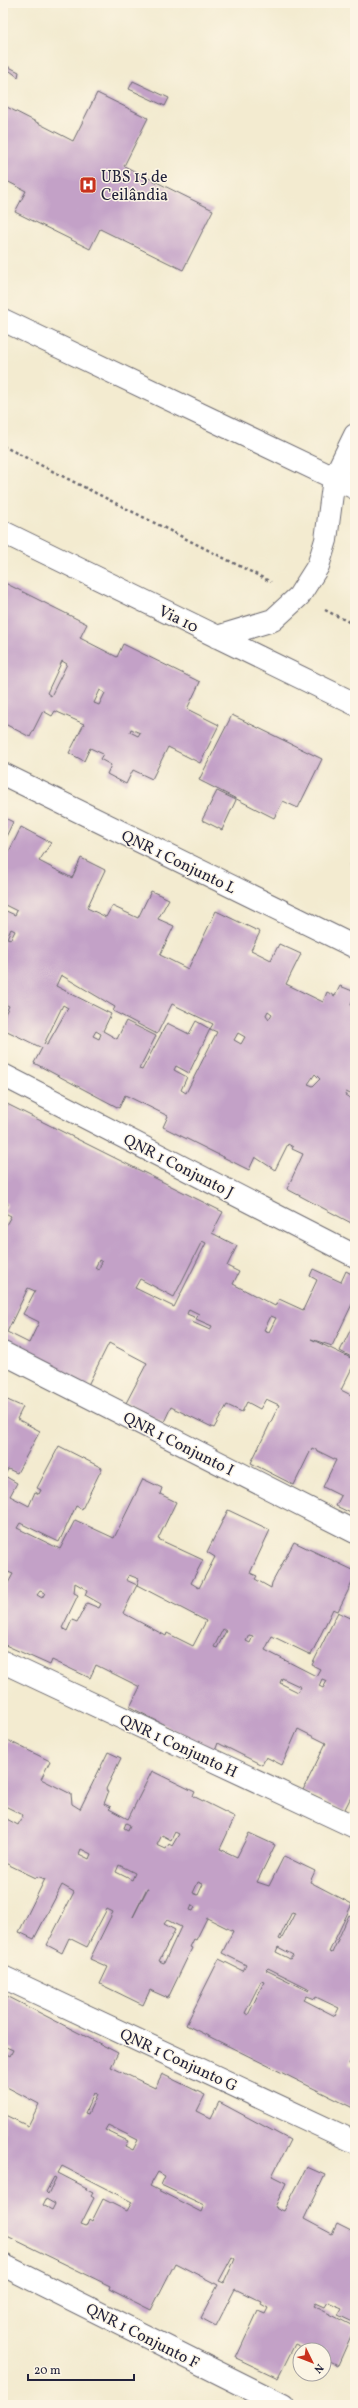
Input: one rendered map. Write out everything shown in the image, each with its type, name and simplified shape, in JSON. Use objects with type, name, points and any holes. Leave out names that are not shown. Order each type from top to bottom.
[{"type":"street","points":[[3,320],[355,488]]},
{"type":"street","points":[[216,637],[273,620],[299,596],[318,566],[326,540],[334,478],[355,435]]},
{"type":"street","name":"Via 10","points":[[3,532],[355,704]]},
{"type":"street","name":"QNR 1 Conjunto L","points":[[3,774],[355,947]]},
{"type":"street","name":"QNR 1 Conjunto J","points":[[3,1075],[355,1256]]},
{"type":"street","name":"QNR 1 Conjunto I","points":[[3,1354],[355,1532]]},
{"type":"street","name":"QNR 1 Conjunto H","points":[[3,1662],[355,1827]]},
{"type":"street","name":"QNR 1 Conjunto G","points":[[3,1977],[355,2142]]},
{"type":"street","name":"QNR 1 Conjunto F","points":[[3,2265],[283,2405]]},
{"type":"path","points":[[3,446],[355,625]]},
{"type":"building","points":[[3,64],[19,72],[18,77],[10,71],[5,70],[3,73]]},
{"type":"building","points":[[133,81],[169,98],[165,106],[129,89]]},
{"type":"building","name":"UBS 15 de Ceilândia","points":[[97,93],[148,118],[124,166],[213,210],[183,270],[100,229],[90,249],[15,212],[26,191],[3,179],[3,105],[73,141]]},
{"type":"building","points":[[3,582],[87,624],[80,638],[117,657],[123,644],[200,682],[187,709],[219,725],[200,763],[168,747],[152,779],[133,770],[126,784],[107,774],[111,765],[100,759],[103,754],[90,748],[84,761],[69,753],[84,724],[55,711],[52,716],[43,711],[30,737],[3,723]],"holes":[[[62,661],[67,664],[51,696],[47,693]],[[100,690],[105,693],[99,705],[94,703]],[[131,729],[140,733],[138,736],[130,732]]]},
{"type":"building","points":[[232,715],[322,759],[298,808],[283,801],[274,818],[199,780]]},
{"type":"building","points":[[217,791],[236,800],[222,830],[202,820]]},
{"type":"building","points":[[3,817],[13,822],[3,843]]},
{"type":"building","points":[[21,827],[51,843],[39,861],[72,878],[81,858],[105,870],[87,908],[106,917],[112,906],[138,918],[151,891],[169,899],[158,919],[174,926],[160,955],[188,969],[216,911],[260,932],[251,950],[271,960],[279,944],[301,954],[286,984],[323,1002],[327,992],[335,996],[340,986],[355,992],[351,1005],[355,1007],[355,1096],[346,1092],[345,1095],[355,1101],[355,1225],[287,1189],[303,1154],[292,1149],[293,1147],[288,1144],[275,1170],[255,1157],[249,1170],[163,1127],[168,1116],[125,1095],[119,1108],[34,1063],[42,1048],[3,1029],[3,1018],[9,1006],[3,1003],[3,864]],"holes":[[[5,905],[17,911],[15,915],[4,910]],[[11,929],[15,931],[11,939],[7,938]],[[61,975],[115,1007],[113,1011],[157,1034],[172,1004],[213,1024],[210,1029],[196,1021],[189,1034],[167,1023],[142,1070],[139,1069],[156,1036],[126,1021],[117,1039],[103,1031],[111,1014],[56,986]],[[63,1005],[68,1008],[47,1045],[44,1044]],[[268,1011],[272,1014],[269,1019],[266,1015]],[[210,1029],[217,1032],[186,1093],[181,1090],[187,1077],[174,1070],[176,1066],[189,1073]],[[96,1031],[101,1034],[99,1039],[93,1036]],[[238,1033],[245,1037],[241,1044],[234,1040]],[[315,1074],[320,1079],[313,1086],[308,1084]]]},
{"type":"building","points":[[355,855],[355,867],[350,865]]},
{"type":"building","points":[[3,1102],[223,1212],[212,1233],[237,1246],[227,1266],[239,1272],[233,1284],[275,1306],[279,1299],[303,1310],[317,1280],[310,1276],[313,1269],[341,1282],[346,1271],[355,1276],[355,1298],[332,1346],[311,1339],[355,1360],[355,1368],[353,1366],[341,1390],[355,1397],[355,1515],[336,1506],[341,1496],[323,1487],[336,1460],[312,1448],[294,1485],[251,1463],[279,1405],[266,1399],[260,1409],[247,1402],[242,1412],[227,1405],[214,1428],[171,1407],[164,1422],[126,1403],[147,1363],[109,1343],[86,1389],[3,1345],[3,1223],[6,1225],[11,1216],[3,1212],[8,1204],[3,1202]],"holes":[[[202,1241],[206,1243],[174,1307],[135,1288],[140,1279],[174,1297]],[[99,1260],[102,1262],[98,1270],[95,1268]],[[28,1288],[35,1291],[23,1314],[39,1322],[29,1343],[7,1332]],[[189,1309],[199,1314],[196,1319],[212,1326],[210,1330],[192,1322],[194,1317],[187,1314]],[[271,1316],[276,1318],[269,1332],[264,1330]]]},
{"type":"building","points":[[355,1321],[355,1359],[340,1351]]},
{"type":"building","points":[[3,1398],[23,1407],[17,1419],[40,1431],[17,1473],[8,1469],[6,1473],[3,1471]]},
{"type":"building","points":[[59,1446],[102,1468],[82,1509],[76,1506],[59,1542],[20,1523],[17,1528],[60,1549],[75,1520],[114,1538],[143,1479],[162,1488],[160,1494],[176,1502],[158,1539],[203,1560],[191,1583],[199,1588],[215,1557],[207,1552],[228,1510],[270,1530],[250,1573],[257,1576],[255,1579],[271,1588],[272,1583],[294,1542],[355,1571],[355,1577],[338,1611],[333,1609],[311,1655],[272,1636],[265,1650],[316,1676],[320,1669],[312,1665],[338,1612],[355,1620],[355,1794],[353,1793],[344,1811],[303,1790],[326,1743],[298,1729],[282,1765],[266,1757],[262,1765],[218,1743],[215,1751],[130,1707],[140,1687],[96,1665],[90,1678],[52,1660],[50,1665],[3,1644],[3,1583],[7,1585],[13,1574],[3,1570],[3,1475],[17,1483],[10,1496],[29,1506],[35,1492],[39,1494],[41,1490],[37,1488]],"holes":[[[129,1575],[139,1579],[137,1585],[126,1580]],[[75,1583],[87,1590],[85,1595],[101,1604],[99,1608],[87,1603],[77,1622],[72,1620],[67,1631],[62,1628],[78,1595],[74,1593]],[[137,1585],[206,1621],[193,1646],[167,1633],[166,1636],[123,1613]],[[40,1591],[45,1593],[42,1598],[37,1595]],[[223,1629],[226,1631],[217,1648],[214,1647]],[[249,1635],[253,1636],[250,1643],[246,1641]],[[282,1678],[301,1687],[298,1692],[280,1683]],[[322,1679],[327,1681],[323,1688],[319,1686]]]},
{"type":"building","points":[[7,1740],[50,1761],[41,1779],[71,1794],[72,1804],[80,1809],[108,1752],[121,1758],[106,1789],[108,1793],[104,1804],[111,1807],[109,1809],[128,1819],[152,1771],[195,1792],[193,1796],[235,1817],[220,1849],[237,1857],[249,1833],[275,1845],[257,1882],[269,1886],[284,1856],[315,1871],[310,1882],[352,1904],[329,1952],[332,1953],[349,1915],[355,1918],[355,2051],[349,2064],[355,2067],[355,2109],[186,2025],[219,1959],[243,1971],[246,1965],[222,1953],[233,1931],[207,1918],[196,1940],[194,1939],[190,1947],[192,1948],[168,1998],[150,1990],[143,2005],[100,1984],[108,1967],[90,1959],[113,1912],[107,1909],[87,1947],[69,1938],[62,1953],[47,1945],[74,1892],[62,1885],[34,1939],[19,1932],[45,1879],[37,1876],[36,1878],[3,1862],[3,1817],[18,1825],[23,1815],[3,1805],[3,1749]],"holes":[[[126,1823],[130,1825],[128,1830],[124,1828]],[[175,1832],[179,1834],[172,1846],[169,1844],[166,1849],[157,1845],[162,1835],[171,1840]],[[81,1849],[91,1854],[89,1859],[79,1854]],[[119,1865],[135,1873],[132,1880],[116,1872]],[[198,1882],[203,1884],[198,1895],[193,1893]],[[147,1888],[148,1888],[133,1917]],[[192,1905],[195,1907],[193,1911],[190,1910]],[[292,1912],[295,1913],[281,1940],[279,1939]],[[167,1920],[181,1927],[164,1963],[159,1961],[175,1930],[164,1924]],[[278,1947],[293,1955],[290,1959],[276,1952]],[[268,1968],[310,1989],[309,1991],[266,1970]],[[261,1981],[264,1982],[248,2015],[245,2013]],[[307,1996],[315,1999],[316,1997],[339,2008],[335,2016],[304,2000]]]},
{"type":"building","points":[[3,1994],[118,2053],[111,2067],[155,2088],[162,2074],[205,2095],[197,2111],[211,2118],[219,2102],[290,2140],[272,2176],[286,2183],[275,2207],[284,2211],[307,2167],[325,2175],[304,2219],[332,2234],[337,2224],[351,2231],[355,2223],[355,2323],[338,2315],[342,2308],[328,2302],[325,2307],[316,2303],[314,2306],[355,2327],[338,2365],[332,2362],[332,2342],[292,2342],[292,2350],[278,2378],[236,2358],[258,2311],[265,2314],[268,2308],[261,2304],[262,2302],[235,2289],[216,2326],[201,2318],[218,2285],[175,2263],[151,2310],[109,2289],[110,2286],[3,2234],[3,2177],[7,2169],[3,2167],[3,2114],[28,2126],[39,2104],[3,2085],[3,2069],[5,2066],[3,2065]],"holes":[[[6,2047],[13,2050],[10,2056],[3,2052]],[[94,2093],[97,2094],[88,2114],[85,2113]],[[108,2125],[138,2140],[133,2150],[125,2146],[128,2141],[105,2130]],[[62,2166],[132,2202],[127,2211],[103,2199],[92,2221],[89,2219],[86,2226],[81,2224],[94,2198],[91,2196],[93,2193],[85,2189],[87,2188],[58,2173]],[[158,2172],[165,2176],[161,2185],[204,2205],[201,2212],[150,2186]],[[54,2177],[56,2178],[48,2194],[46,2192]],[[46,2199],[55,2204],[52,2210],[43,2205]],[[232,2257],[235,2259],[224,2283],[219,2281]]]},
{"type":"place","name":"UBS 15 de Ceilândia","points":[[88,185]]}]
